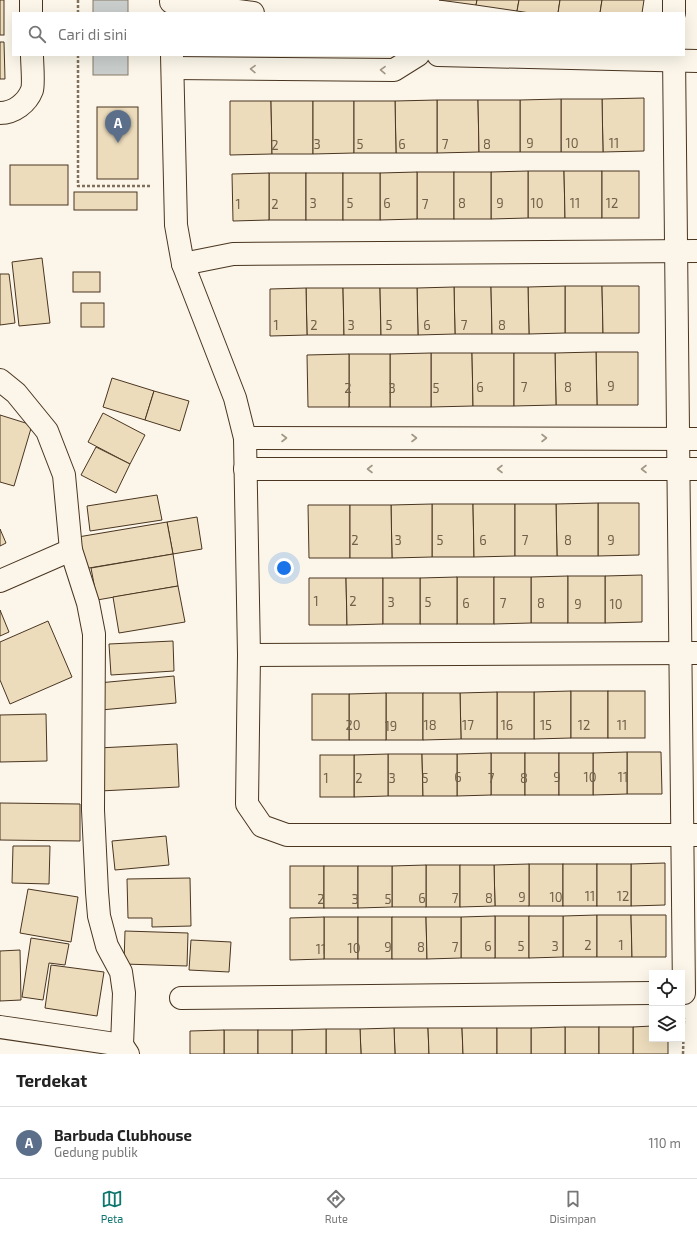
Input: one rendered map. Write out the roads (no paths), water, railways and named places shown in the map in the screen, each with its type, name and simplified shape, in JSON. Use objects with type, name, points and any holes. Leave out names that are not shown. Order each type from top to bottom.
[{"type":"street","points":[[31,0],[31,12]]},
{"type":"street","points":[[674,0],[674,12]]},
{"type":"street","points":[[171,5],[243,12]]},
{"type":"street","points":[[0,113],[5,113],[22,106],[32,90],[32,56]]},
{"type":"street","points":[[416,56],[394,70],[173,61],[176,225],[183,264],[235,398],[245,438],[249,655],[247,804],[262,826],[287,835],[690,835]]},
{"type":"street","points":[[517,56],[674,58],[697,61]]},
{"type":"street","points":[[674,58],[687,251],[690,835],[688,993]]},
{"type":"street","points":[[183,264],[233,254],[687,251]]},
{"type":"street","points":[[0,380],[16,393],[47,432],[64,475],[71,550],[88,603],[94,634],[93,810],[96,892],[99,916],[107,946],[121,972],[124,993],[125,1050],[0,1027]]},
{"type":"street","points":[[245,438],[688,439]]},
{"type":"street","points":[[246,469],[688,469]]},
{"type":"street","points":[[0,581],[71,550]]},
{"type":"street","points":[[249,655],[689,653]]},
{"type":"street","points":[[181,998],[649,993]]},
{"type":"place","name":"Barbuda Clubhouse","points":[[118,143]]}]
